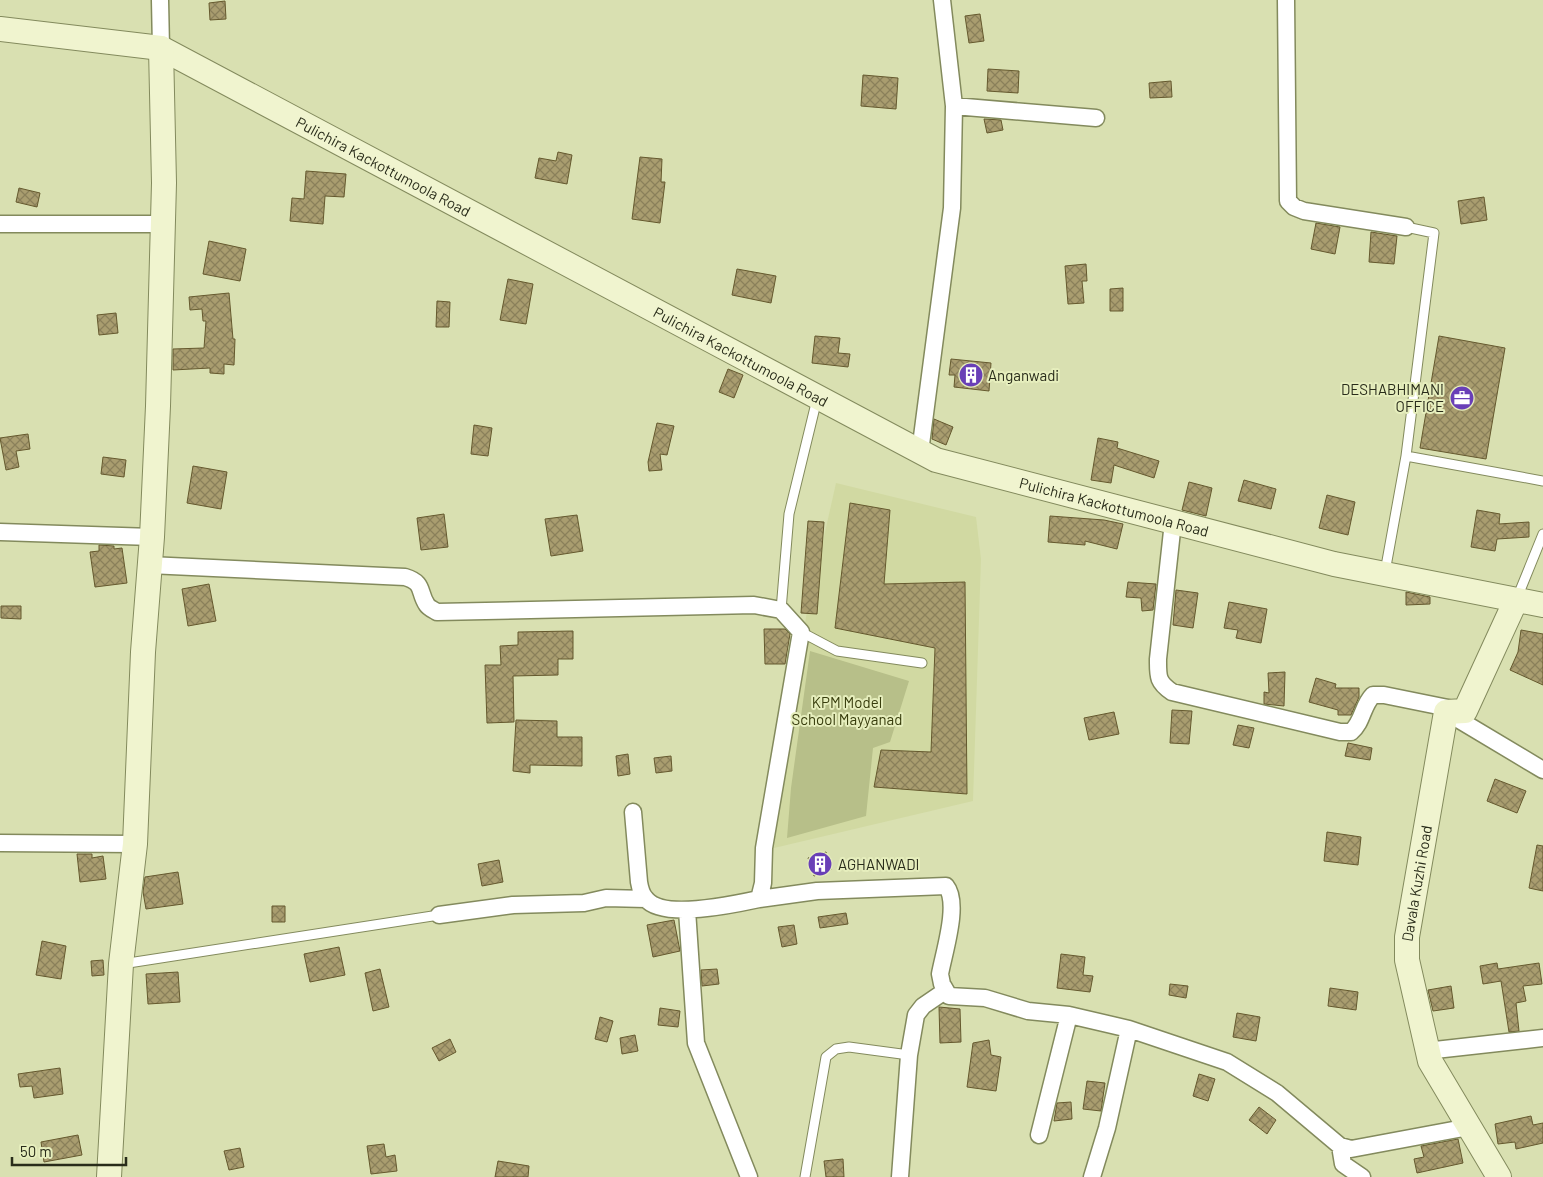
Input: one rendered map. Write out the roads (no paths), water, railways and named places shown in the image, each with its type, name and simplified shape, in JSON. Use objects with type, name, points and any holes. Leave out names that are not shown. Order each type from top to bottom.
[{"type":"street","points":[[109,1177],[122,964],[134,844],[143,652],[152,537],[163,224],[160,0]]},
{"type":"street","points":[[920,452],[952,208],[954,106],[942,0]]},
{"type":"street","points":[[1286,0],[1288,201],[1294,207],[1304,211],[1406,227]]},
{"type":"street","name":"Pulichira Kackottumoola Road","points":[[0,29],[161,48],[936,460],[1334,564],[1385,572],[1543,605]]},
{"type":"street","points":[[954,106],[1096,118]]},
{"type":"street","points":[[0,224],[163,224]]},
{"type":"street","points":[[1173,522],[1158,658],[1158,674],[1162,685],[1172,692],[1340,732],[1351,732],[1359,725],[1367,701],[1373,695],[1384,695],[1456,712],[1543,770]]},
{"type":"street","points":[[0,532],[152,537]]},
{"type":"street","points":[[149,565],[406,577],[414,579],[419,585],[427,606],[437,612],[754,605],[781,610],[801,632],[764,848],[763,883],[759,899]]},
{"type":"street","name":"Davala Kuzhi Road","points":[[1499,1177],[1435,1072],[1426,1051],[1410,980],[1407,937],[1456,712],[1516,600]]},
{"type":"street","points":[[633,812],[639,882],[646,899]]},
{"type":"street","points":[[0,844],[134,844]]},
{"type":"street","points":[[439,915],[513,904],[584,903],[606,898],[646,899],[666,909],[687,910],[728,906],[759,899],[816,891],[946,886],[951,892],[953,904],[940,974],[945,991],[949,996],[985,998],[1028,1011],[1070,1015],[1130,1029],[1227,1062],[1277,1093],[1340,1146],[1351,1150],[1469,1127]]},
{"type":"street","points":[[687,910],[696,1043],[749,1177]]},
{"type":"street","points":[[900,1177],[909,1055],[916,1015],[924,1006],[945,991]]},
{"type":"street","points":[[1039,1135],[1070,1015]]},
{"type":"street","points":[[1092,1177],[1107,1128],[1130,1029]]},
{"type":"street","points":[[1426,1051],[1543,1038]]},
{"type":"street","points":[[1340,1146],[1340,1171],[1362,1177]]},
{"type":"lane","points":[[1385,572],[1406,456],[1434,233],[1406,227]]},
{"type":"lane","points":[[781,610],[789,514],[817,396]]},
{"type":"lane","points":[[1406,456],[1543,481]]},
{"type":"lane","points":[[1516,600],[1543,534]]},
{"type":"lane","points":[[801,632],[837,651],[922,663]]},
{"type":"lane","points":[[122,964],[439,915]]},
{"type":"lane","points":[[805,1177],[826,1057],[836,1049],[849,1047],[909,1055]]},
{"type":"place","name":"Anganwadi","points":[[971,375]]},
{"type":"place","name":"DESHABHIMANI OFFICE","points":[[1462,398]]},
{"type":"place","name":"AGHANWADI","points":[[820,864]]},
{"type":"park label","name":"KPM Model School Mayyanad","points":[[847,710]]}]
